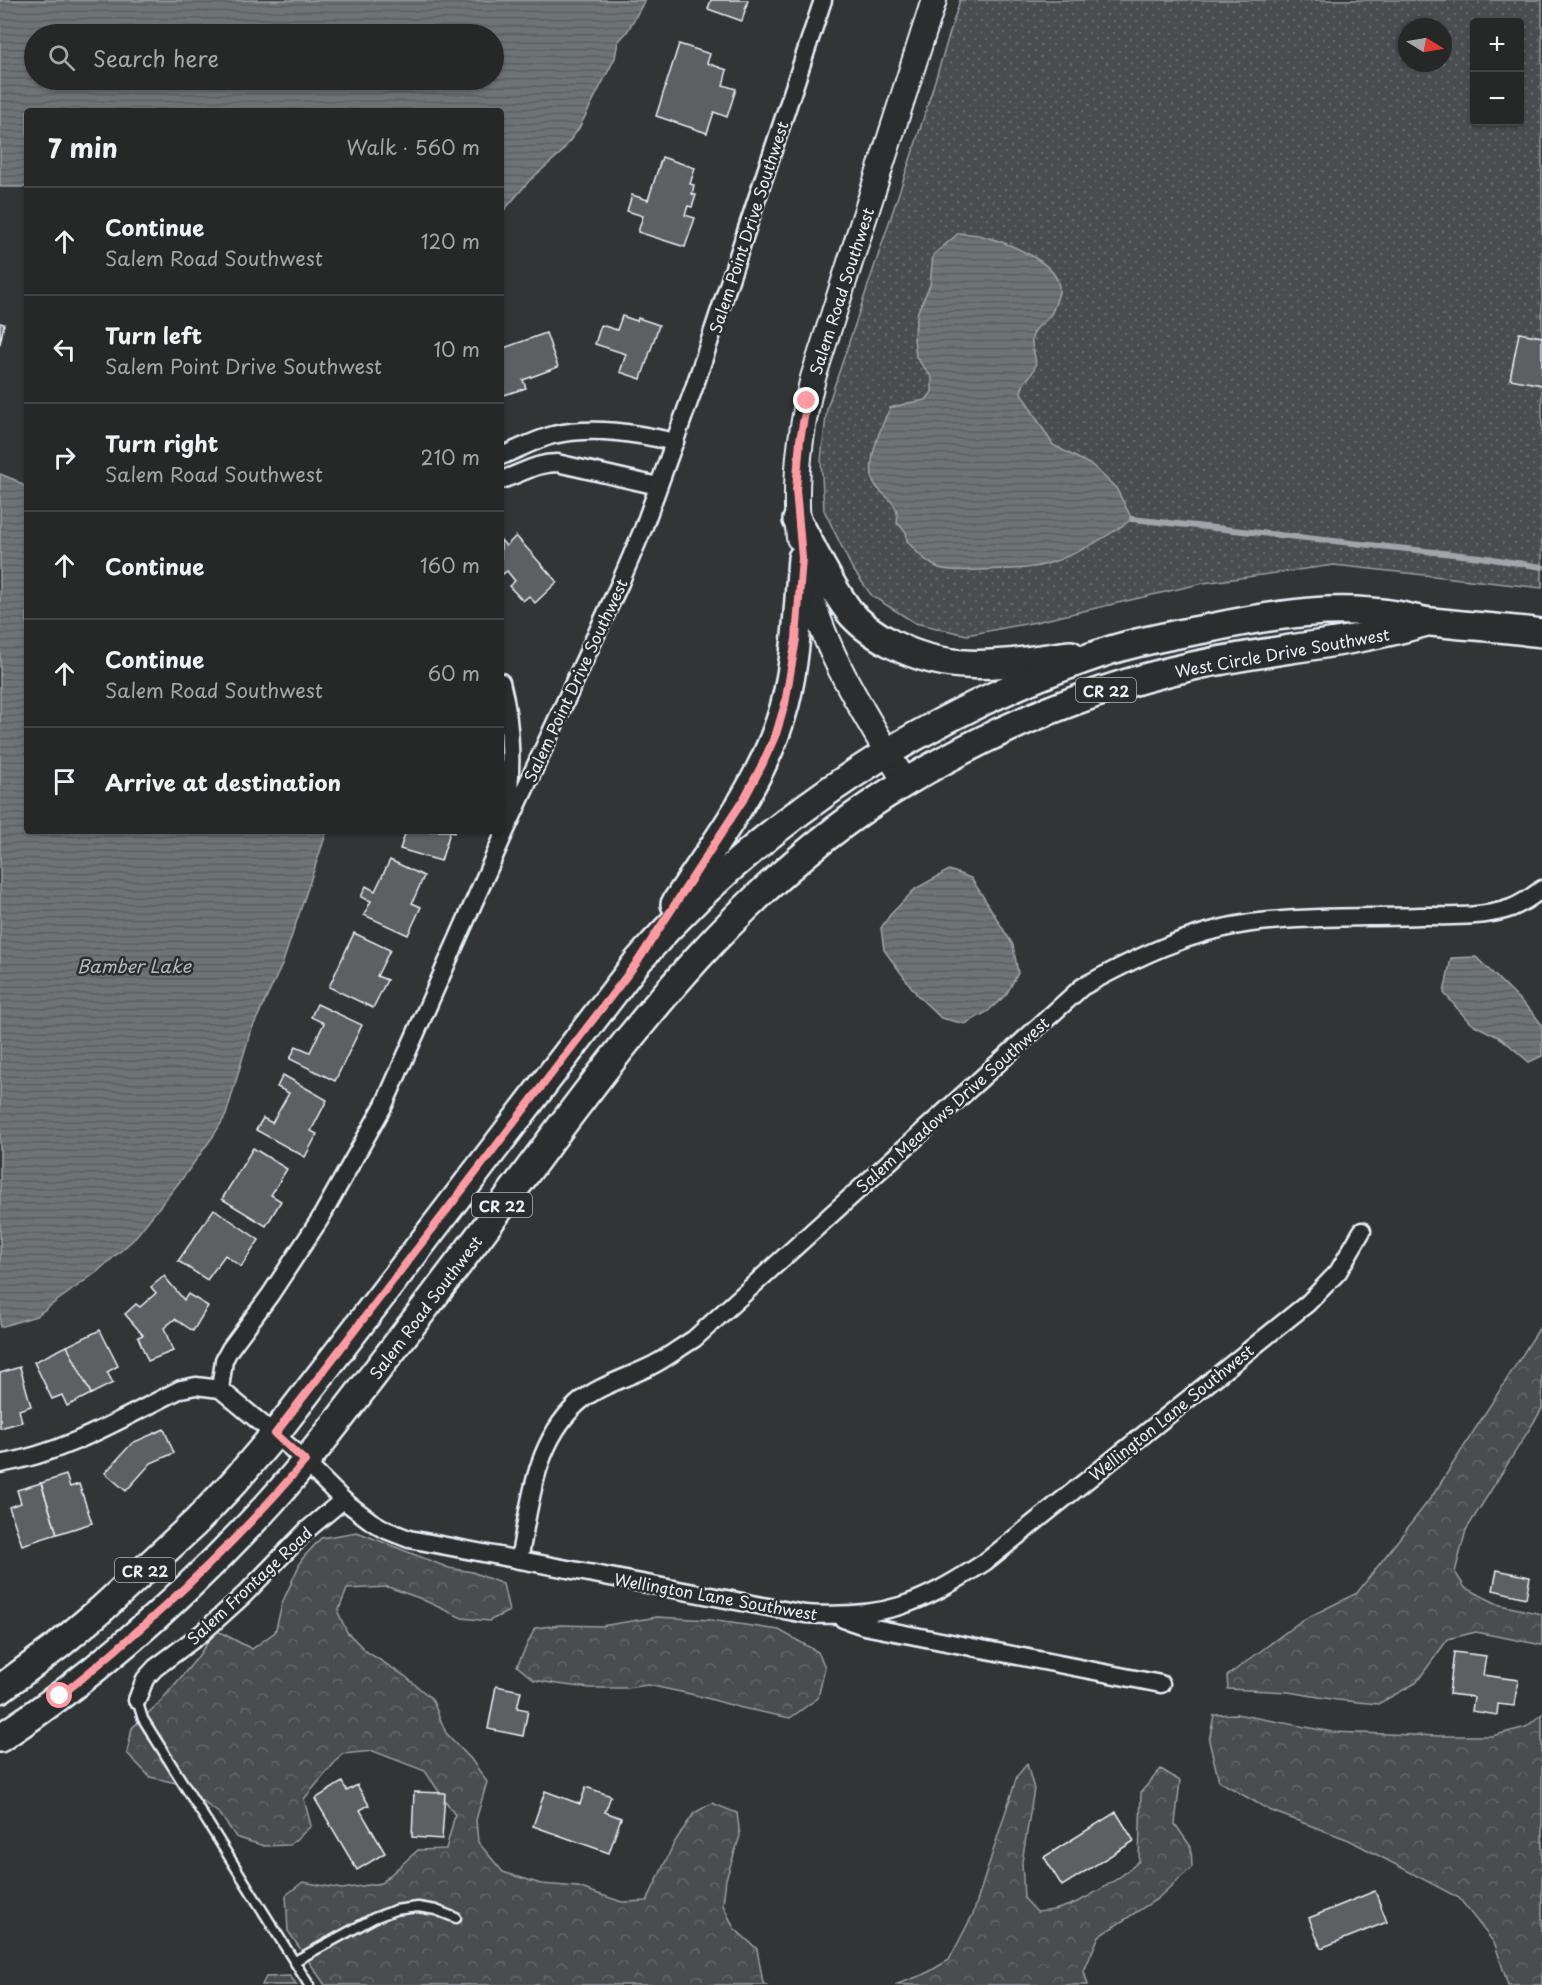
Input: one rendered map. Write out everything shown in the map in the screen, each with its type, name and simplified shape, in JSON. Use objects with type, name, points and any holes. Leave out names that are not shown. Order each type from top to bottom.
[{"type":"main road","name":"Salem Road Southwest","points":[[0,1689],[59,1645],[151,1565],[235,1481],[290,1448],[469,1250],[592,1085],[676,981],[728,925],[782,873],[824,838],[905,782],[831,655],[811,599],[802,558],[796,490],[800,440],[813,378],[934,0]]},
{"type":"main road","points":[[797,520],[832,586],[851,614],[869,631],[905,651],[944,663],[985,665],[1114,650]]},
{"type":"main road","points":[[638,961],[745,797],[776,734],[791,675],[802,558]]},
{"type":"main road","name":"West Circle Drive Southwest","points":[[887,752],[975,705],[1058,670],[1114,650],[1233,623],[1324,611],[1372,612],[1428,622],[1542,633]]},
{"type":"main road","name":"West Circle Drive Southwest","points":[[905,782],[985,740],[1068,704],[1115,688],[1190,666],[1281,649],[1359,639],[1428,622]]},
{"type":"main road","name":"Salem Road Southwest","points":[[0,1738],[69,1689],[145,1626],[229,1546],[290,1448],[638,961],[697,897],[763,839],[805,807],[887,752]]},
{"type":"street","name":"Salem Point Drive Southwest","points":[[220,1389],[224,1360],[230,1348],[270,1294],[320,1219],[384,1105],[505,832],[620,583],[675,442],[726,296],[823,0]]},
{"type":"street","points":[[504,455],[534,441],[572,432],[627,433],[675,442]]},
{"type":"street","points":[[504,479],[534,466],[557,463],[658,486]]},
{"type":"street","points":[[504,695],[511,742],[511,776],[505,832]]},
{"type":"street","name":"Salem Meadows Drive Southwest","points":[[519,1560],[537,1468],[558,1427],[579,1402],[653,1365],[694,1340],[1082,987],[1146,954],[1214,930],[1250,923],[1289,920],[1474,915],[1511,908],[1542,889]]},
{"type":"street","name":"Wellington Lane Southwest","points":[[290,1448],[343,1500],[386,1530],[409,1539],[805,1614],[863,1615],[894,1610],[952,1584],[985,1562],[1308,1302],[1338,1272],[1362,1231]]},
{"type":"street","points":[[0,1464],[46,1453],[181,1389],[196,1386],[220,1389],[290,1448]]},
{"type":"street","name":"Salem Frontage Road","points":[[137,1700],[145,1679],[155,1668],[202,1634],[245,1594],[307,1530],[343,1500]]},
{"type":"street","points":[[834,1616],[864,1626],[1161,1684]]},
{"type":"lane","points":[[137,1700],[143,1719],[309,1985]]},
{"type":"lane","points":[[295,1961],[374,1918],[395,1910],[418,1907],[436,1910],[456,1918]]},
{"type":"green space","points":[[960,0],[1542,0],[1542,588],[1334,565],[1204,583],[1036,622],[967,635],[915,623],[872,596],[852,568],[824,510],[821,460],[827,408],[916,142]]},
{"type":"green space","points":[[1542,1324],[1542,1409],[1466,1530],[1455,1572],[1465,1588],[1500,1605],[1542,1614],[1542,1645],[1476,1632],[1448,1639],[1416,1683],[1378,1704],[1288,1692],[1228,1689],[1227,1676],[1301,1621],[1357,1593],[1433,1495]]},
{"type":"green space","points":[[357,1532],[449,1568],[472,1572],[503,1584],[509,1611],[489,1621],[462,1618],[419,1598],[388,1587],[347,1589],[338,1612],[347,1632],[367,1652],[405,1676],[432,1699],[446,1733],[471,1759],[487,1782],[476,1820],[478,1842],[503,1872],[541,1884],[578,1887],[622,1902],[647,1901],[674,1843],[694,1813],[712,1803],[737,1813],[740,1836],[726,1879],[723,1905],[734,1928],[757,1949],[763,1983],[766,1985],[325,1985],[288,1931],[286,1895],[303,1882],[342,1889],[381,1883],[418,1850],[446,1849],[455,1815],[425,1771],[373,1751],[342,1754],[304,1799],[311,1826],[290,1845],[264,1846],[236,1837],[220,1814],[176,1783],[150,1777],[127,1753],[132,1728],[160,1702],[197,1658],[216,1630],[252,1649],[275,1632],[283,1601],[302,1559],[321,1538]]},
{"type":"green space","points":[[657,1617],[711,1620],[779,1630],[818,1652],[825,1667],[818,1698],[790,1718],[648,1685],[626,1688],[590,1688],[534,1680],[517,1666],[535,1628],[560,1625],[601,1626]]},
{"type":"green space","points":[[1236,1714],[1332,1732],[1492,1736],[1526,1727],[1542,1714],[1542,1985],[1508,1985],[1495,1944],[1459,1898],[1349,1840],[1269,1810],[1219,1781],[1209,1741],[1214,1715]]},
{"type":"green space","points":[[1027,1764],[1034,1789],[1022,1862],[1024,1898],[1037,1912],[1058,1909],[1080,1901],[1113,1882],[1139,1861],[1141,1792],[1161,1769],[1180,1781],[1175,1824],[1191,1847],[1192,1867],[1157,1899],[1099,1936],[1084,1971],[1088,1985],[895,1985],[925,1974],[949,1960],[973,1914],[1017,1776]]},
{"type":"green space","points":[[290,1976],[297,1985],[262,1985],[266,1977]]},
{"type":"water","points":[[0,0],[645,0],[627,32],[618,42],[615,58],[579,128],[561,153],[529,181],[504,210],[504,108],[24,108],[24,187],[0,187]]},
{"type":"water","points":[[959,233],[982,236],[1019,249],[1032,256],[1054,274],[1059,284],[1058,296],[1051,314],[1033,334],[1035,366],[1023,385],[1021,393],[1053,445],[1093,466],[1116,488],[1132,519],[1083,549],[1042,565],[1016,569],[960,570],[935,566],[907,541],[906,532],[897,523],[897,515],[892,502],[877,488],[872,476],[874,450],[890,408],[926,400],[932,392],[932,378],[916,357],[914,338],[918,311],[930,285],[933,255]]},
{"type":"water","name":"Bamber Lake","points":[[0,474],[24,486],[24,834],[326,834],[282,965],[250,1033],[226,1115],[214,1135],[133,1240],[97,1272],[36,1316],[0,1327]]},
{"type":"water","points":[[949,870],[971,878],[1013,945],[1018,973],[1006,995],[987,1012],[965,1024],[941,1018],[918,996],[884,950],[881,928],[915,889]]},
{"type":"water","points":[[1476,957],[1533,1013],[1542,1025],[1542,1056],[1529,1062],[1502,1039],[1470,1023],[1444,993],[1451,958]]},
{"type":"building","points":[[711,0],[748,0],[742,21],[708,9]]},
{"type":"building","points":[[679,44],[710,54],[707,63],[727,70],[723,85],[736,89],[727,117],[714,112],[707,133],[656,116]]},
{"type":"building","points":[[662,157],[695,168],[690,184],[694,185],[692,194],[696,195],[692,207],[688,206],[685,215],[695,218],[685,247],[638,232],[643,216],[627,211],[632,195],[648,200]]},
{"type":"building","points":[[622,316],[637,321],[638,318],[659,325],[641,379],[620,372],[626,354],[595,344],[601,325],[617,330]]},
{"type":"building","points":[[0,323],[4,324],[0,344]]},
{"type":"building","points":[[546,333],[558,367],[523,380],[526,388],[504,395],[504,348]]},
{"type":"building","points":[[1519,333],[1542,337],[1542,385],[1510,379]]},
{"type":"building","points":[[516,536],[557,582],[535,603],[529,596],[523,601],[509,586],[515,581],[507,571],[504,573],[504,544],[506,546]]},
{"type":"building","points":[[405,834],[449,834],[441,861],[400,849]]},
{"type":"building","points":[[390,860],[424,876],[412,903],[421,907],[408,935],[364,915],[371,901],[361,897],[366,886],[375,891]]},
{"type":"building","points":[[354,933],[390,950],[377,976],[387,980],[373,1008],[329,987]]},
{"type":"building","points":[[317,1004],[362,1025],[335,1081],[290,1059],[296,1046],[310,1052],[324,1023],[311,1017]]},
{"type":"building","points":[[283,1075],[327,1100],[311,1131],[317,1134],[305,1157],[256,1130],[263,1118],[272,1123],[289,1093],[277,1087]]},
{"type":"building","points":[[253,1148],[287,1169],[271,1195],[281,1201],[266,1226],[222,1199]]},
{"type":"building","points":[[214,1209],[259,1240],[241,1267],[225,1255],[207,1280],[178,1261]]},
{"type":"building","points":[[164,1276],[184,1300],[188,1294],[208,1306],[193,1331],[175,1319],[164,1328],[173,1351],[148,1361],[138,1337],[143,1335],[125,1314],[136,1304],[140,1307],[156,1293],[151,1287]]},
{"type":"building","points":[[100,1330],[118,1366],[107,1372],[113,1383],[91,1394],[67,1346]]},
{"type":"building","points":[[67,1346],[91,1394],[67,1406],[62,1395],[52,1399],[34,1362]]},
{"type":"building","points":[[20,1367],[31,1406],[19,1410],[22,1422],[0,1428],[0,1373]]},
{"type":"building","points":[[164,1429],[174,1453],[151,1463],[126,1491],[105,1473],[132,1443]]},
{"type":"building","points":[[66,1475],[70,1487],[79,1484],[92,1523],[57,1534],[41,1483]]},
{"type":"building","points":[[41,1483],[57,1534],[22,1545],[9,1507],[21,1503],[17,1490]]},
{"type":"building","points":[[1497,1570],[1530,1577],[1526,1598],[1493,1590]]},
{"type":"building","points":[[1454,1652],[1486,1656],[1483,1675],[1518,1680],[1514,1706],[1498,1704],[1497,1715],[1472,1711],[1474,1697],[1449,1694]]},
{"type":"building","points":[[496,1686],[521,1691],[517,1708],[528,1710],[523,1736],[488,1729]]},
{"type":"building","points":[[342,1782],[347,1791],[357,1785],[369,1805],[360,1810],[385,1853],[357,1870],[315,1799]]},
{"type":"building","points":[[586,1787],[611,1796],[605,1812],[621,1818],[609,1853],[533,1826],[545,1791],[580,1804]]},
{"type":"building","points":[[414,1792],[445,1793],[442,1839],[412,1837]]},
{"type":"building","points":[[1116,1812],[1134,1841],[1062,1886],[1044,1857]]},
{"type":"building","points":[[1375,1891],[1387,1922],[1321,1948],[1309,1918]]},
{"type":"waterway","points":[[1132,519],[1480,557],[1542,567]]},
{"type":"route","points":[[60,1696],[145,1626],[187,1587],[229,1546],[305,1461],[275,1434],[638,961],[745,797],[776,734],[791,675],[802,558],[796,490],[800,440],[807,401]]}]
